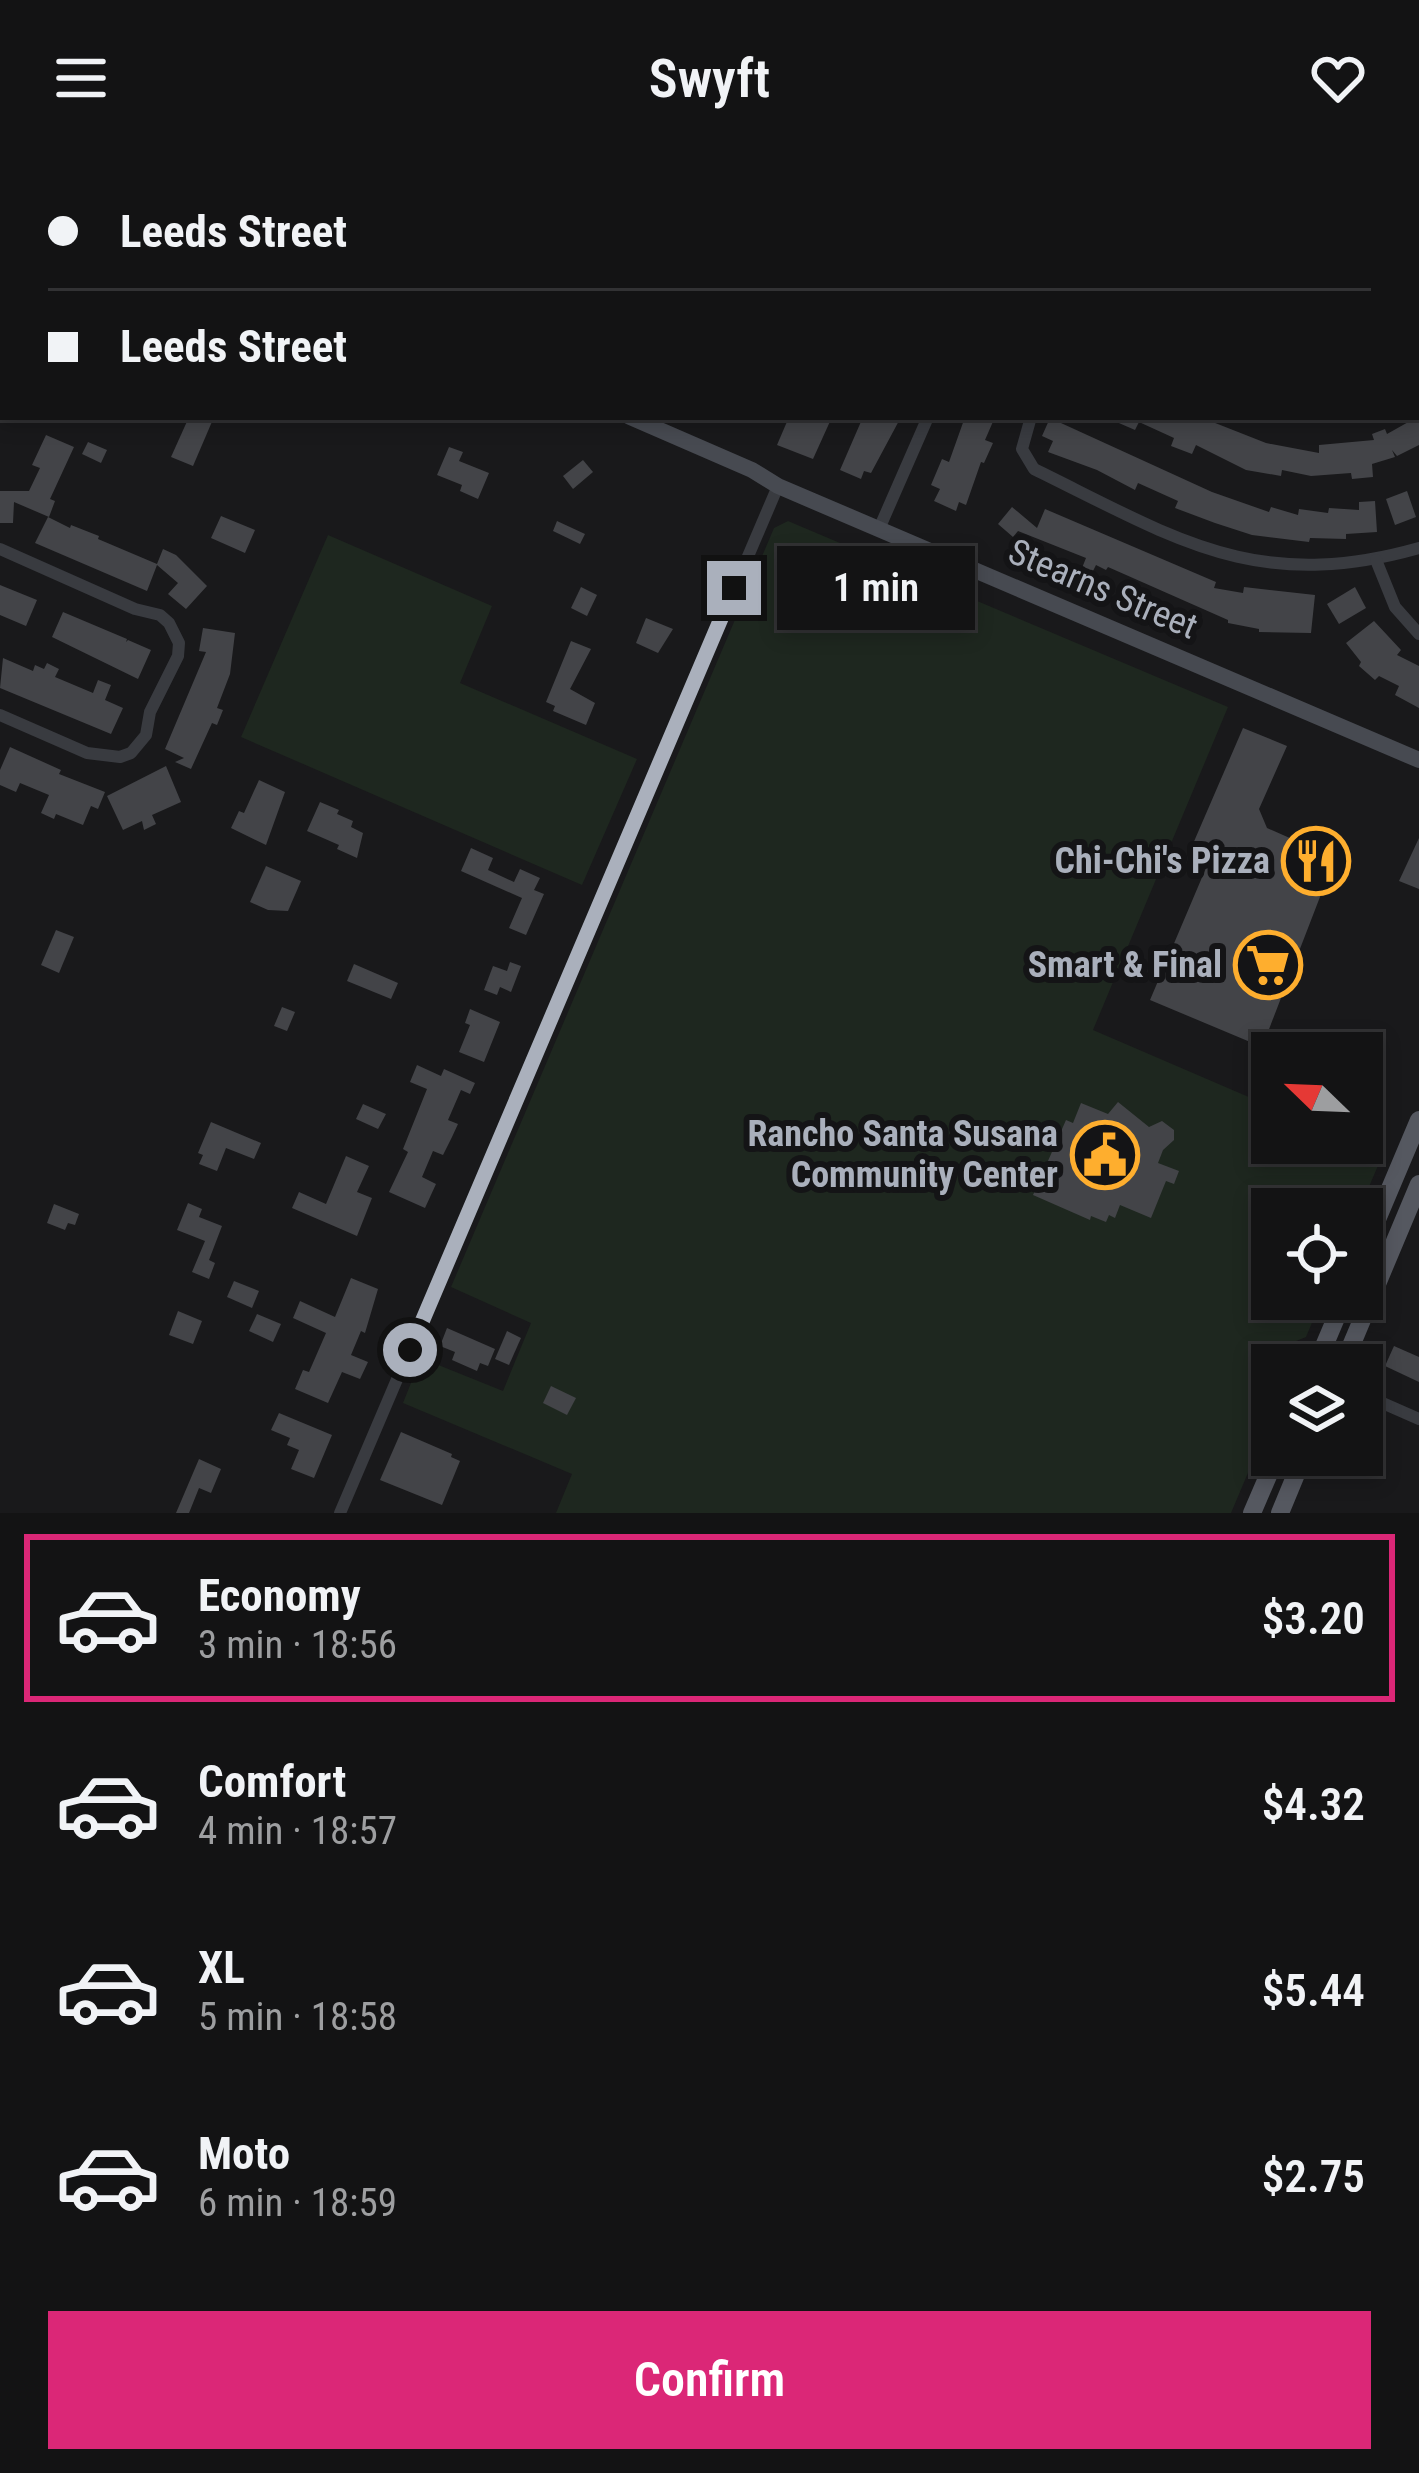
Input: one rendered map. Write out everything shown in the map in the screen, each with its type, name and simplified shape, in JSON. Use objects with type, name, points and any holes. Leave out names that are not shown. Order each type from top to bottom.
[{"type":"main road","name":"Stearns Street","points":[[637,420],[778,486],[1419,760]]},
{"type":"main road","points":[[1383,1205],[1419,1120]]},
{"type":"main road","points":[[1352,1344],[1419,1184]]},
{"type":"main road","points":[[1252,1513],[1268,1476]]},
{"type":"main road","points":[[1280,1513],[1295,1476]]},
{"type":"street","points":[[879,529],[927,420]]},
{"type":"street","points":[[1030,420],[1022,448],[1030,466],[1193,546],[1232,558],[1307,567],[1376,560],[1419,548]]},
{"type":"street","points":[[340,1513],[778,486]]},
{"type":"street","points":[[0,549],[160,615],[179,643],[175,666],[157,696],[146,735],[131,753],[108,758],[87,753],[0,715]]},
{"type":"street","points":[[1376,560],[1395,607],[1419,634]]},
{"type":"street","points":[[1383,1403],[1419,1419]]},
{"type":"shaded area","points":[[788,521],[1228,707],[1093,1030],[1251,1098],[1251,1164],[1379,1164],[1368,1188],[1251,1188],[1251,1320],[1313,1320],[1306,1337],[1295,1344],[1251,1344],[1251,1466],[1231,1513],[556,1513],[572,1474],[403,1403],[421,1358],[503,1391],[531,1323],[451,1287],[774,528]]},
{"type":"shaded area","points":[[328,535],[492,606],[460,683],[637,759],[582,885],[241,737]]},
{"type":"building","points":[[188,420],[213,420],[193,466],[171,457]]},
{"type":"building","points":[[788,420],[831,420],[813,459],[777,445]]},
{"type":"building","points":[[862,420],[899,420],[871,473],[864,471],[861,479],[840,470]]},
{"type":"building","points":[[964,420],[994,420],[985,440],[993,443],[966,505],[959,502],[956,511],[934,501],[940,489],[931,485],[942,459],[949,462]]},
{"type":"building","points":[[1049,420],[1054,420],[1212,492],[1269,512],[1271,507],[1298,515],[1299,509],[1359,510],[1359,502],[1375,501],[1377,532],[1346,534],[1346,539],[1310,538],[1309,542],[1252,535],[1175,508],[1178,501],[1138,483],[1135,490],[1048,452],[1053,441],[1042,436]]},
{"type":"building","points":[[1112,420],[1208,420],[1266,443],[1319,453],[1319,445],[1374,440],[1372,434],[1385,429],[1387,434],[1419,420],[1419,445],[1397,456],[1392,450],[1395,457],[1372,464],[1373,477],[1352,479],[1351,473],[1311,476],[1282,470],[1281,476],[1246,470],[1196,445],[1192,454],[1171,446],[1174,438],[1139,422],[1135,430]]},
{"type":"building","points":[[46,435],[74,447],[50,499],[55,501],[49,517],[14,502],[13,523],[0,523],[0,491],[29,491],[40,468],[32,465]]},
{"type":"building","points":[[88,442],[107,450],[101,463],[82,454]]},
{"type":"building","points":[[449,447],[463,452],[459,461],[489,473],[478,499],[460,491],[462,485],[437,475]]},
{"type":"building","points":[[583,460],[593,472],[573,489],[563,476]]},
{"type":"building","points":[[1407,491],[1416,517],[1395,525],[1386,499]]},
{"type":"building","points":[[1012,507],[1037,528],[1045,509],[1216,582],[1214,588],[1315,595],[1311,633],[1259,632],[1228,623],[1108,567],[1096,565],[1092,573],[1082,568],[1086,558],[1018,531],[1013,537],[998,524]]},
{"type":"building","points":[[221,516],[255,530],[245,553],[211,538]]},
{"type":"building","points":[[48,517],[157,564],[163,549],[176,555],[207,586],[186,609],[168,594],[178,583],[157,565],[147,591],[35,543]]},
{"type":"building","points":[[557,521],[585,534],[580,544],[553,531]]},
{"type":"building","points":[[0,585],[37,600],[26,626],[0,615]]},
{"type":"building","points":[[581,587],[597,595],[587,616],[571,608]]},
{"type":"building","points":[[1355,587],[1366,608],[1339,624],[1327,604]]},
{"type":"building","points":[[63,612],[151,650],[138,679],[52,637]]},
{"type":"building","points":[[646,618],[673,629],[658,653],[636,643]]},
{"type":"building","points":[[1374,621],[1401,650],[1397,655],[1419,666],[1419,708],[1395,695],[1399,686],[1379,676],[1375,680],[1359,666],[1361,662],[1346,643]]},
{"type":"building","points":[[203,628],[235,633],[230,674],[217,708],[223,710],[191,769],[175,762],[184,758],[165,749],[206,652],[199,651]]},
{"type":"building","points":[[571,641],[591,649],[570,689],[595,703],[586,725],[553,711],[555,706],[546,702]]},
{"type":"building","points":[[3,658],[33,671],[35,665],[44,669],[47,663],[59,669],[55,677],[93,693],[98,680],[111,685],[105,700],[123,708],[111,734],[0,688]]},
{"type":"building","points":[[1243,728],[1287,746],[1259,809],[1267,828],[1335,858],[1268,1032],[1251,1032],[1251,1042],[1150,1000],[1206,868],[1186,860]]},
{"type":"building","points":[[10,747],[105,792],[98,809],[91,806],[83,825],[56,814],[54,819],[41,813],[49,795],[20,783],[16,792],[0,785],[0,770]]},
{"type":"building","points":[[166,766],[181,802],[152,815],[156,824],[144,830],[142,821],[123,830],[107,796]]},
{"type":"building","points":[[259,780],[285,792],[266,845],[231,828],[239,811],[244,813]]},
{"type":"building","points":[[320,802],[339,810],[337,814],[353,821],[351,827],[363,833],[357,858],[307,831]]},
{"type":"building","points":[[1419,838],[1419,889],[1399,881]]},
{"type":"building","points":[[471,848],[493,858],[488,870],[514,882],[520,869],[540,878],[534,890],[544,894],[526,935],[509,928],[522,898],[461,871]]},
{"type":"building","points":[[266,866],[301,881],[288,911],[268,910],[250,902]]},
{"type":"building","points":[[56,930],[74,937],[59,973],[41,965]]},
{"type":"building","points":[[510,962],[521,966],[511,992],[500,987],[497,995],[484,990],[493,966],[507,971]]},
{"type":"building","points":[[354,964],[398,983],[391,999],[347,981]]},
{"type":"building","points":[[282,1007],[295,1012],[287,1031],[274,1026]]},
{"type":"building","points":[[470,1009],[500,1022],[484,1062],[459,1052],[470,1025],[465,1023]]},
{"type":"building","points":[[417,1065],[441,1076],[444,1069],[475,1083],[470,1094],[461,1090],[448,1120],[458,1124],[443,1155],[433,1151],[422,1177],[436,1184],[425,1208],[389,1192],[408,1152],[403,1149],[427,1089],[410,1082]]},
{"type":"building","name":"Rancho Santa Susana Community Center","points":[[1118,1102],[1149,1127],[1162,1121],[1174,1130],[1174,1140],[1158,1163],[1179,1171],[1174,1184],[1166,1181],[1151,1218],[1120,1205],[1115,1218],[1109,1215],[1106,1222],[1091,1216],[1090,1220],[1033,1195],[1066,1120],[1073,1123],[1081,1103],[1108,1114]]},
{"type":"building","points":[[363,1104],[386,1114],[378,1129],[356,1119]]},
{"type":"building","points":[[211,1122],[261,1143],[254,1159],[226,1148],[217,1171],[199,1164],[203,1155],[198,1153]]},
{"type":"building","points":[[346,1156],[369,1166],[357,1192],[372,1198],[357,1236],[292,1208],[299,1192],[326,1204]]},
{"type":"building","points":[[188,1203],[202,1209],[199,1217],[222,1226],[209,1260],[215,1263],[209,1279],[192,1272],[205,1241],[177,1230]]},
{"type":"building","points":[[54,1204],[79,1214],[75,1225],[68,1223],[65,1230],[47,1223]]},
{"type":"building","points":[[351,1278],[378,1289],[365,1333],[361,1331],[351,1355],[368,1362],[360,1379],[342,1372],[328,1403],[295,1389],[303,1370],[309,1372],[326,1333],[293,1318],[300,1301],[335,1317]]},
{"type":"building","points":[[234,1281],[259,1291],[252,1308],[227,1297]]},
{"type":"building","points":[[178,1311],[202,1321],[193,1344],[169,1335]]},
{"type":"building","points":[[257,1314],[281,1324],[273,1342],[249,1331]]},
{"type":"building","points":[[447,1328],[495,1349],[488,1366],[480,1363],[477,1371],[452,1360],[455,1352],[440,1346]]},
{"type":"building","points":[[507,1331],[521,1338],[509,1365],[495,1359]]},
{"type":"building","points":[[1394,1346],[1419,1357],[1419,1382],[1385,1366]]},
{"type":"building","points":[[551,1386],[576,1398],[567,1415],[543,1403]]},
{"type":"building","points":[[279,1413],[332,1435],[314,1478],[291,1469],[299,1450],[287,1445],[290,1438],[271,1430]]},
{"type":"building","points":[[401,1432],[460,1461],[442,1505],[380,1480]]},
{"type":"building","points":[[199,1459],[221,1469],[211,1493],[199,1488],[189,1513],[176,1513]]},
{"type":"place","name":"Chi-Chi's Pizza","points":[[1316,861]]},
{"type":"place","name":"Smart & Final","points":[[1268,965]]},
{"type":"place","name":"Rancho Santa Susana Community Center","points":[[1105,1155]]},
{"type":"route","points":[[410,1350],[734,588]]}]
